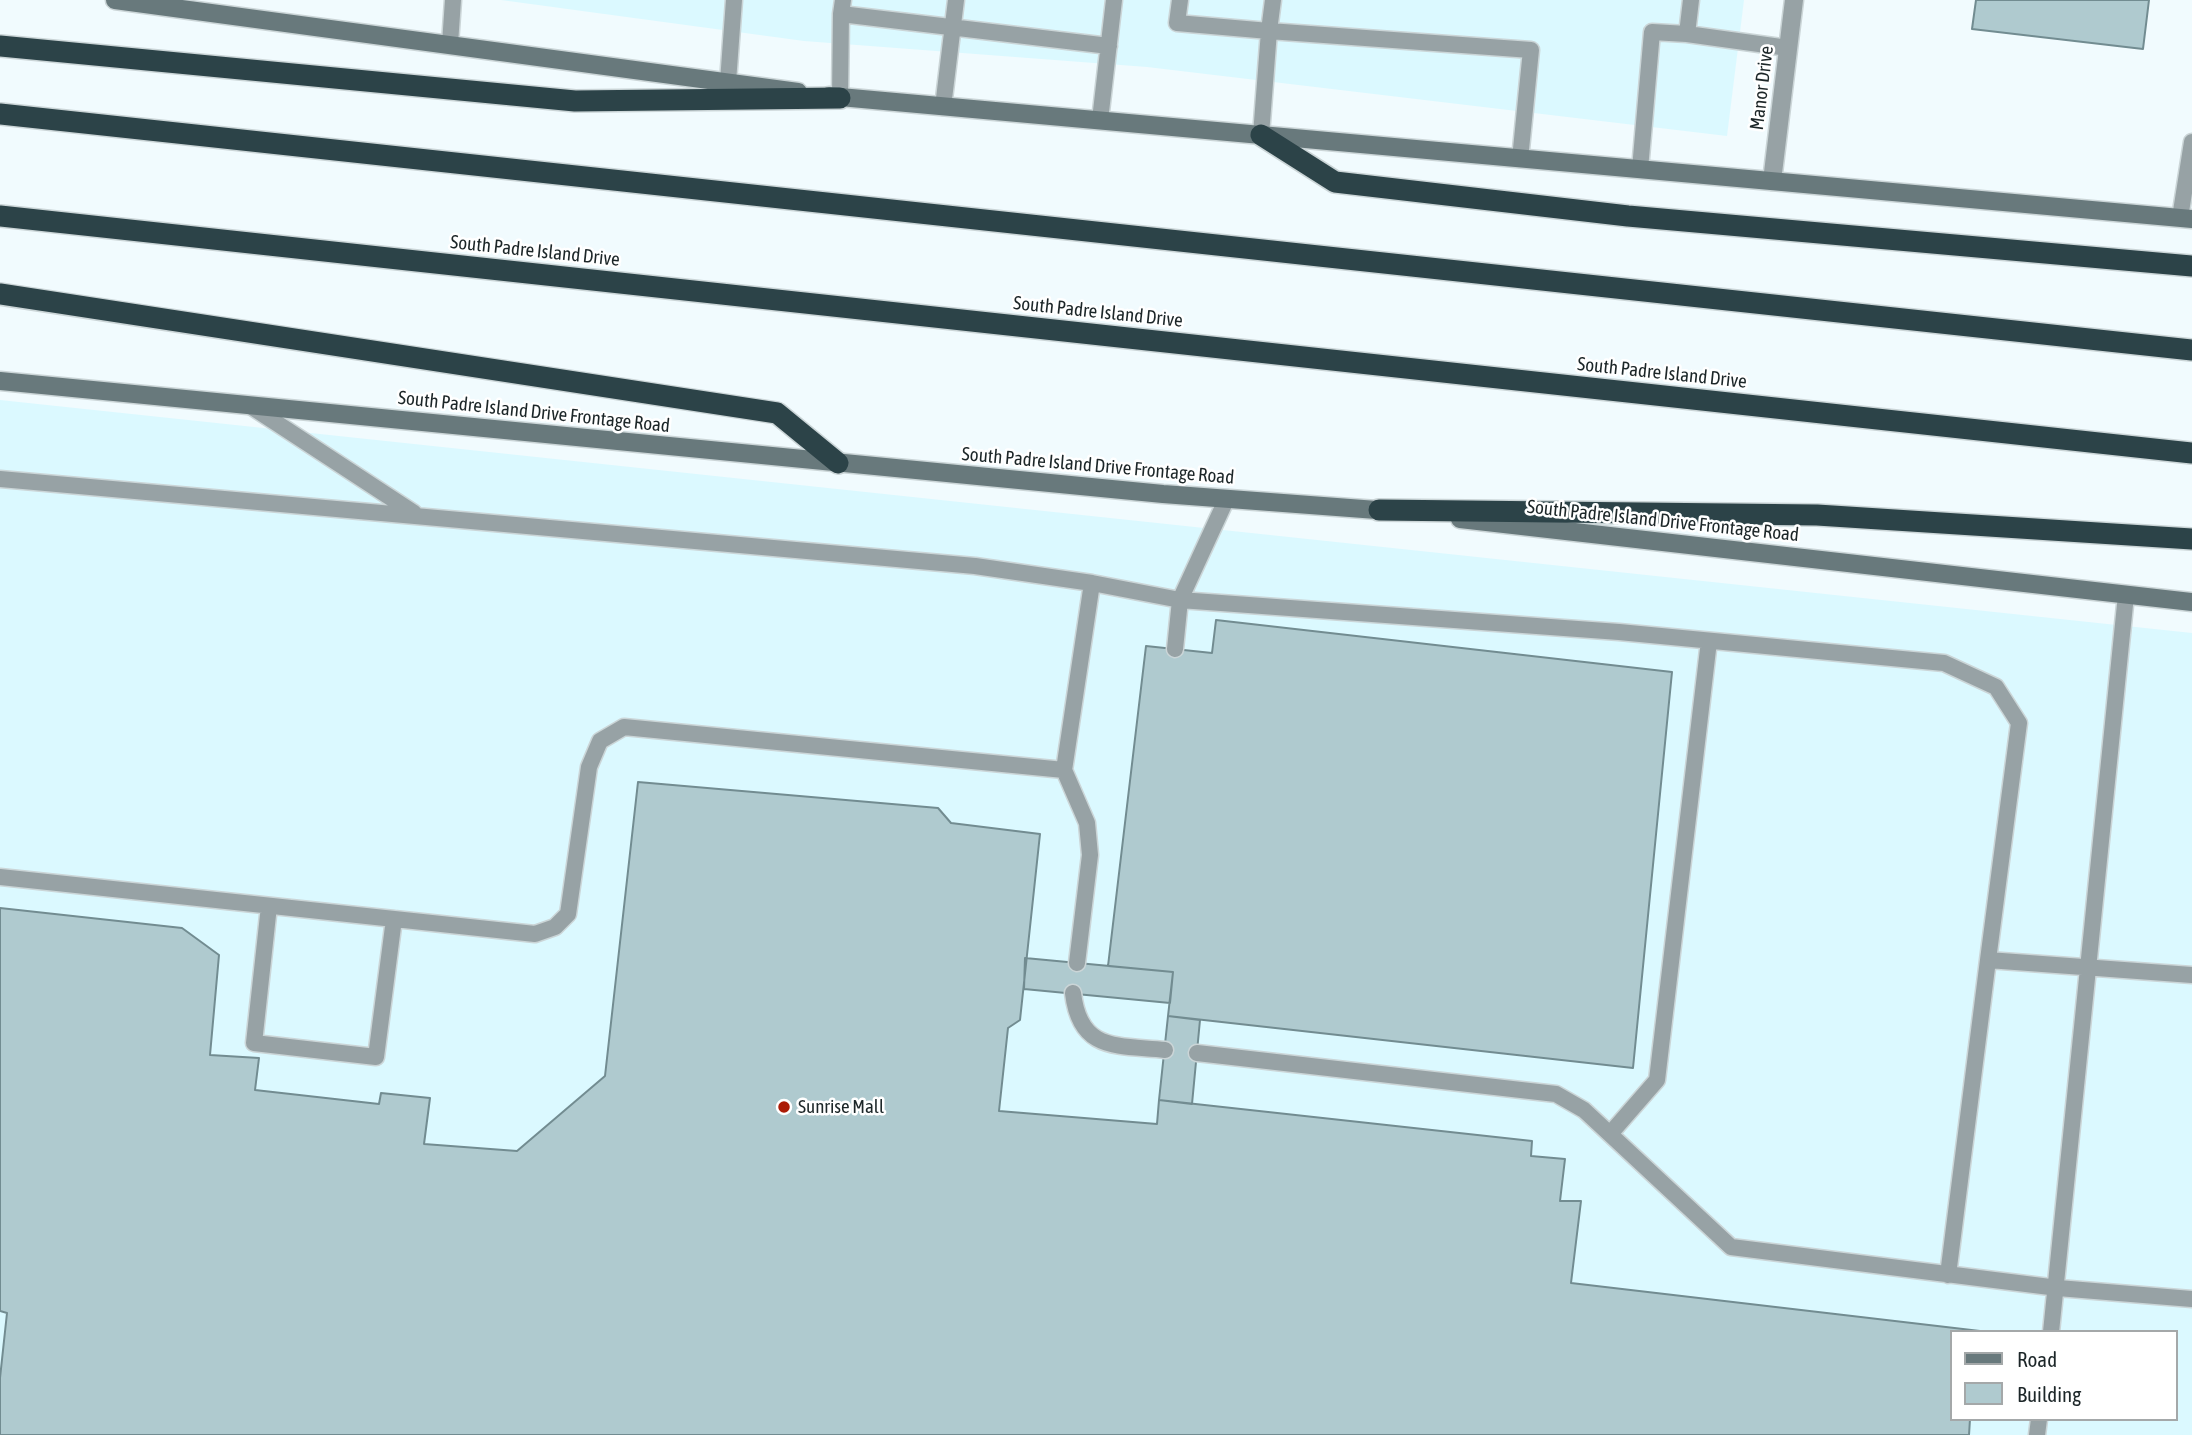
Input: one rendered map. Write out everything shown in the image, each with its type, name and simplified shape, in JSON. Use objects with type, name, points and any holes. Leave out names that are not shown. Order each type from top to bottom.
[{"type":"highway","points":[[0,46],[576,100],[840,98]]},
{"type":"highway","points":[[0,114],[2192,350]]},
{"type":"highway","points":[[1261,135],[1335,182],[1628,216],[2192,266]]},
{"type":"highway","name":"South Padre Island Drive","points":[[0,216],[2192,453]]},
{"type":"highway","points":[[0,294],[777,413],[838,463]]},
{"type":"highway","points":[[1379,510],[1817,516],[2192,539]]},
{"type":"main road","points":[[115,0],[840,98],[2186,218]]},
{"type":"main road","name":"South Padre Island Drive Frontage Road","points":[[0,381],[838,463],[1379,510],[2192,602]]},
{"type":"street","name":"Manor Drive","points":[[1772,181],[1794,0]]},
{"type":"lane","points":[[450,44],[453,0]]},
{"type":"lane","points":[[728,82],[734,0]]},
{"type":"lane","points":[[943,107],[956,0]]},
{"type":"lane","points":[[1100,120],[1114,0]]},
{"type":"lane","points":[[1180,0],[1177,23],[1531,50],[1520,159]]},
{"type":"lane","points":[[1261,135],[1273,0]]},
{"type":"lane","points":[[1688,34],[1691,0]]},
{"type":"lane","points":[[840,98],[842,7],[952,26],[1109,46]]},
{"type":"lane","points":[[1640,169],[1652,32],[1688,34],[1788,48]]},
{"type":"lane","points":[[2186,218],[2192,142]]},
{"type":"lane","points":[[249,405],[417,515]]},
{"type":"lane","points":[[0,479],[975,566],[1092,583],[1180,600],[1709,641],[1944,663],[1996,687],[2019,723],[1948,1275]]},
{"type":"lane","points":[[1175,649],[1180,600],[1227,498]]},
{"type":"lane","points":[[1077,964],[1090,855],[1087,824],[1064,770],[1092,583]]},
{"type":"lane","points":[[2051,1330],[2126,595]]},
{"type":"lane","points":[[1610,1134],[1657,1080],[1709,641]]},
{"type":"lane","points":[[0,877],[535,934],[555,927],[568,914],[589,767],[600,741],[624,727],[1064,770]]},
{"type":"lane","points":[[269,906],[254,1043],[376,1057],[394,919]]},
{"type":"lane","points":[[1988,960],[2192,975]]},
{"type":"lane","points":[[1073,993],[1076,1017],[1089,1036],[1114,1044],[1165,1050]]},
{"type":"lane","points":[[1197,1053],[1556,1094],[1584,1110],[1731,1247],[2057,1288],[2192,1299]]},
{"type":"shaded area","points":[[501,0],[1744,0],[1727,136],[1147,67],[804,41]]},
{"type":"shaded area","name":"Sunrise Mall","points":[[0,400],[2192,633],[2192,1435],[0,1435]]},
{"type":"building","points":[[1976,0],[2149,0],[2143,49],[1972,29]]},
{"type":"building","points":[[1216,620],[1672,672],[1633,1068],[1168,1016],[1173,972],[1108,966],[1146,646],[1212,653]]},
{"type":"building","name":"Sunrise Mall","points":[[638,782],[938,808],[951,823],[1040,834],[1020,1020],[1008,1028],[999,1111],[1157,1124],[1159,1100],[1532,1141],[1531,1156],[1565,1159],[1560,1201],[1581,1201],[1571,1283],[1971,1330],[1951,1330],[1951,1421],[1970,1421],[1969,1435],[0,1435],[0,1378],[7,1313],[0,1311],[0,908],[182,928],[219,955],[210,1055],[259,1058],[255,1090],[379,1104],[381,1093],[430,1098],[424,1144],[517,1151],[605,1076]]},
{"type":"building","points":[[1025,958],[1173,972],[1170,1003],[1024,989]]},
{"type":"building","points":[[1168,1016],[1200,1020],[1192,1104],[1159,1100]]},
{"type":"place","name":"Sunrise Mall","points":[[784,1107]]}]
